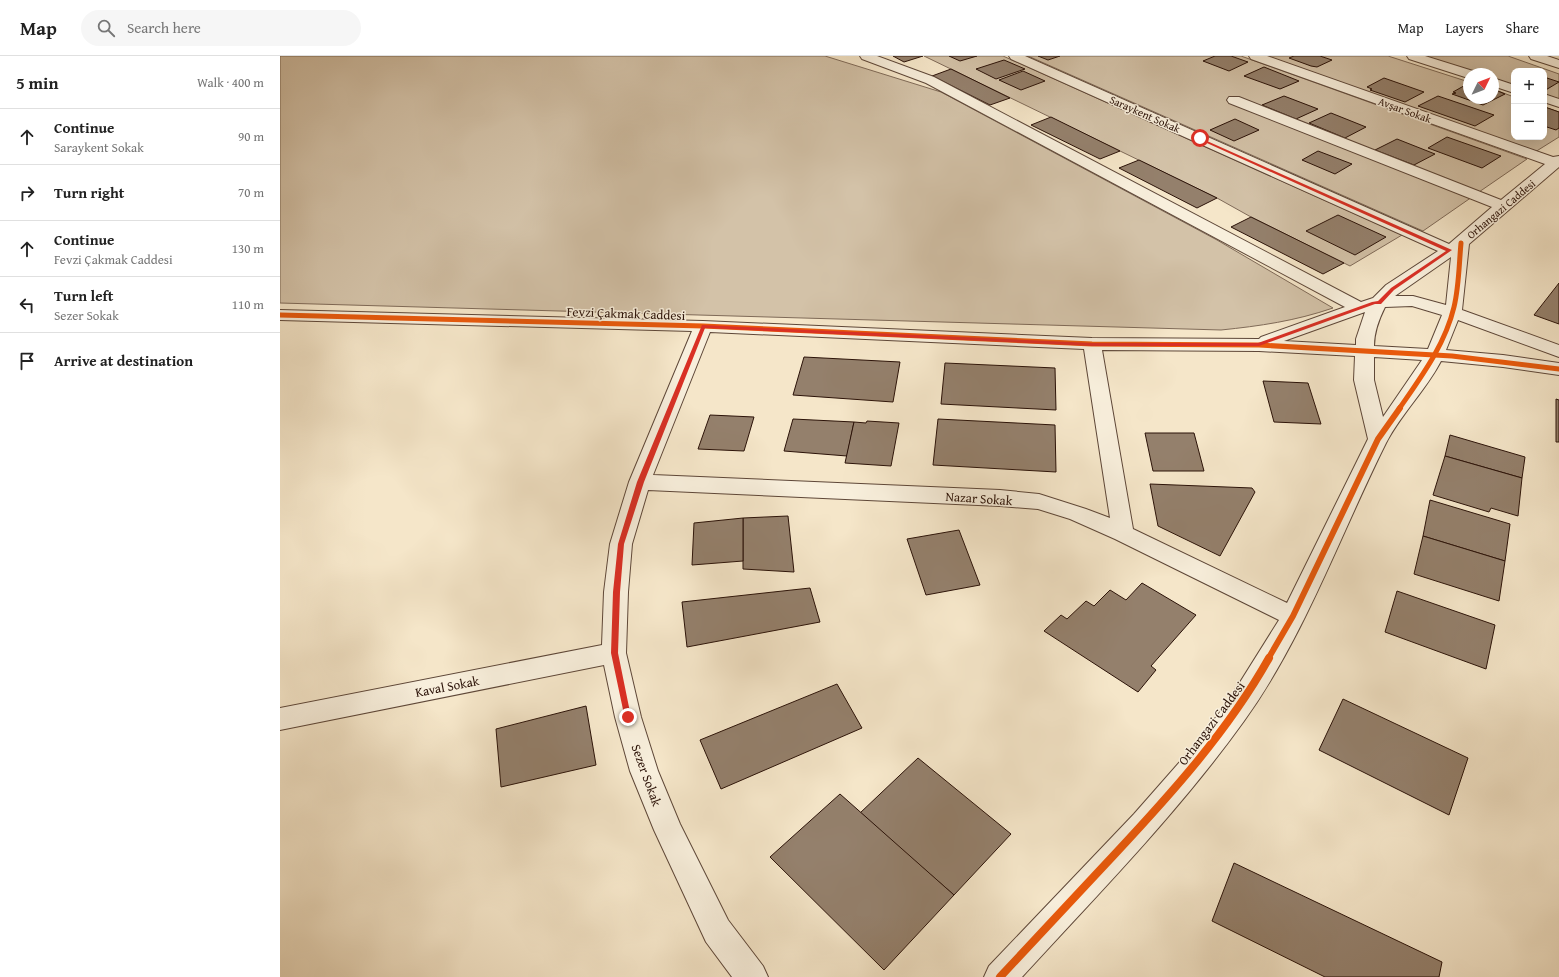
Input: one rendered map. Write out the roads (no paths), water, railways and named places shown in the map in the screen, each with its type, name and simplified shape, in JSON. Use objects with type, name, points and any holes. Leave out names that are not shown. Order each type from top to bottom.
[{"type":"street","points":[[866,56],[930,80],[1360,308]]},
{"type":"street","name":"Saraykent Sokak","points":[[1016,56],[1455,247]]},
{"type":"street","name":"Avşar Sokak","points":[[1255,56],[1557,162]]},
{"type":"street","points":[[1413,56],[1463,72]]},
{"type":"street","points":[[1535,56],[1559,64]]},
{"type":"street","points":[[1499,84],[1511,88]]},
{"type":"street","points":[[1547,99],[1559,103]]},
{"type":"street","points":[[1234,100],[1503,206]]},
{"type":"street","name":"Orhangazi Caddesi","points":[[1378,439],[1364,380],[1365,339],[1371,317],[1380,303],[1392,289],[1455,247],[1557,162]]},
{"type":"street","name":"Orhangazi Caddesi","points":[[1000,977],[1144,823],[1202,756],[1236,711],[1267,662],[1293,616],[1378,439],[1427,369],[1443,338],[1452,312],[1457,286],[1455,247]]},
{"type":"street","points":[[1259,344],[1360,308],[1394,300],[1413,301],[1452,312],[1559,351]]},
{"type":"street","name":"Fevzi Çakmak Caddesi","points":[[280,315],[703,326],[1092,344],[1259,344],[1434,354],[1503,361],[1559,370]]},
{"type":"street","name":"Sezer Sokak","points":[[703,326],[640,482],[621,544],[616,592],[614,653],[628,717],[644,770],[668,830],[717,931],[752,977]]},
{"type":"street","points":[[1092,344],[1123,533]]},
{"type":"street","name":"Nazar Sokak","points":[[640,482],[1000,498],[1039,502],[1078,514],[1123,533],[1293,616]]},
{"type":"street","name":"Kaval Sokak","points":[[280,719],[614,653]]}]
